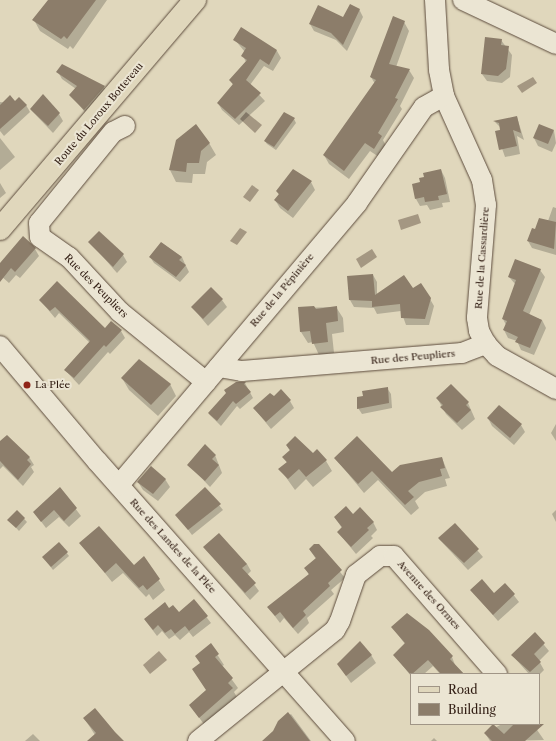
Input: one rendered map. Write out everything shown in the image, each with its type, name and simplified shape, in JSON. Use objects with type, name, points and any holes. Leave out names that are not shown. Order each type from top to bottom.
[{"type":"main road","name":"Route du Loroux Bottereau","points":[[1,229],[195,0]]},
{"type":"street","name":"Rue de la Cassardière","points":[[435,0],[439,70],[444,96],[482,180],[486,205],[477,318],[486,344],[497,356],[556,389]]},
{"type":"street","points":[[463,0],[556,44]]},
{"type":"street","name":"Rue de la Pépinière","points":[[119,485],[302,266],[357,203],[424,107],[444,96]]},
{"type":"street","name":"Rue des Peupliers","points":[[125,126],[113,132],[39,223],[40,236],[69,257],[120,312],[206,382]]},
{"type":"street","name":"Rue des Peupliers","points":[[219,367],[242,371],[454,354],[486,344]]},
{"type":"street","name":"Rue des Landes de la Plée","points":[[1,348],[119,485],[345,741]]},
{"type":"street","name":"Avenue des Ormes","points":[[198,741],[284,673],[334,630],[340,621],[356,576],[374,558],[387,555],[394,556],[495,673]]},
{"type":"shaded area","points":[[533,77],[537,83],[522,93],[517,86]]},
{"type":"shaded area","points":[[246,112],[262,125],[255,133],[240,119]]},
{"type":"shaded area","points":[[252,185],[259,190],[250,202],[243,197]]},
{"type":"shaded area","points":[[418,214],[421,223],[401,230],[398,220]]},
{"type":"shaded area","points":[[240,228],[247,232],[237,245],[230,241]]},
{"type":"shaded area","points":[[372,249],[377,257],[361,268],[356,259]]},
{"type":"shaded area","points":[[159,651],[167,660],[150,674],[143,665]]},
{"type":"building","points":[[48,0],[96,0],[67,39],[64,36],[61,39],[32,20]]},
{"type":"building","points":[[350,4],[360,9],[343,45],[331,33],[309,24],[318,5],[343,17]]},
{"type":"building","points":[[393,16],[405,21],[389,64],[410,69],[395,98],[398,99],[378,133],[382,136],[374,149],[365,143],[344,171],[323,155],[376,80],[370,77]]},
{"type":"building","points":[[241,27],[277,50],[269,65],[260,59],[246,80],[261,93],[235,119],[217,103],[233,84],[229,80],[247,60],[241,56],[246,48],[233,40]]},
{"type":"building","points":[[485,37],[502,39],[501,45],[509,46],[506,69],[498,76],[481,74]]},
{"type":"building","points":[[62,64],[105,86],[84,110],[69,95],[77,86],[56,72]]},
{"type":"building","points":[[43,94],[60,113],[48,126],[30,109]]},
{"type":"building","points":[[10,95],[15,101],[19,97],[27,105],[0,129],[0,105]]},
{"type":"building","points":[[284,112],[295,118],[274,147],[264,141]]},
{"type":"building","points":[[517,116],[521,133],[513,130],[517,146],[499,150],[495,131],[500,130],[499,123],[493,121]]},
{"type":"building","points":[[196,124],[210,143],[201,151],[199,163],[187,163],[186,172],[169,170],[176,140]]},
{"type":"building","points":[[539,124],[554,130],[548,144],[533,138]]},
{"type":"building","points":[[293,169],[312,181],[288,211],[274,200],[279,194],[276,191]]},
{"type":"building","points":[[441,169],[447,194],[438,196],[439,200],[425,202],[424,197],[415,199],[412,184],[420,182],[419,178],[424,177],[423,173]]},
{"type":"building","points":[[539,218],[556,222],[554,249],[527,241],[532,228],[535,229]]},
{"type":"building","points":[[99,231],[124,254],[113,267],[88,242]]},
{"type":"building","points":[[23,236],[36,248],[15,272],[11,268],[0,282],[0,263]]},
{"type":"building","points":[[161,242],[182,257],[179,260],[186,265],[176,277],[149,257]]},
{"type":"building","points":[[515,259],[541,269],[523,311],[542,320],[530,348],[515,342],[518,337],[503,330],[507,321],[502,319],[516,280],[508,277]]},
{"type":"building","points":[[373,274],[375,295],[404,275],[413,288],[421,283],[431,298],[425,319],[401,318],[400,304],[372,307],[372,301],[349,300],[347,276]]},
{"type":"building","points":[[57,281],[105,328],[111,321],[122,330],[106,347],[104,345],[74,378],[64,370],[90,341],[55,307],[50,311],[39,300]]},
{"type":"building","points":[[211,287],[223,299],[203,319],[191,307]]},
{"type":"building","points":[[314,306],[316,309],[337,306],[338,321],[326,323],[328,342],[312,344],[310,331],[300,332],[298,307]]},
{"type":"building","points":[[139,359],[171,384],[151,405],[121,378]]},
{"type":"building","points":[[236,382],[246,382],[244,384],[251,392],[236,404],[233,401],[217,421],[208,413],[226,393],[224,390]]},
{"type":"building","points":[[451,384],[469,402],[466,405],[471,410],[457,423],[440,407],[443,405],[436,398]]},
{"type":"building","points":[[388,387],[389,403],[357,409],[357,397],[363,396],[362,391]]},
{"type":"building","points":[[281,389],[291,400],[266,422],[253,408],[270,393],[274,396]]},
{"type":"building","points":[[499,405],[522,424],[510,438],[487,418]]},
{"type":"building","points":[[7,435],[30,457],[27,460],[31,464],[18,480],[0,461],[0,441]]},
{"type":"building","points":[[295,436],[313,453],[317,449],[327,460],[306,477],[299,469],[288,479],[278,469],[287,462],[282,457],[290,450],[286,445]]},
{"type":"building","points":[[357,436],[392,472],[400,465],[442,457],[445,468],[440,469],[442,476],[419,482],[408,491],[414,497],[405,505],[372,471],[358,484],[334,458]]},
{"type":"building","points":[[205,444],[216,455],[212,459],[219,465],[205,481],[187,465]]},
{"type":"building","points":[[151,466],[166,479],[153,494],[137,482]]},
{"type":"building","points":[[60,487],[77,508],[64,521],[54,510],[41,522],[33,512]]},
{"type":"building","points":[[205,487],[221,504],[188,530],[175,515]]},
{"type":"building","points":[[346,506],[353,514],[360,507],[374,522],[367,528],[369,530],[351,547],[337,532],[342,527],[334,517]]},
{"type":"building","points":[[17,510],[25,518],[16,528],[7,520]]},
{"type":"building","points":[[455,523],[479,549],[464,563],[438,538]]},
{"type":"building","points":[[99,526],[134,565],[144,556],[160,579],[147,590],[143,585],[139,588],[116,563],[105,573],[79,543]]},
{"type":"building","points":[[219,533],[247,564],[242,568],[256,583],[245,593],[203,547]]},
{"type":"building","points":[[59,542],[68,552],[51,567],[42,557]]},
{"type":"building","points":[[314,544],[319,544],[342,570],[328,583],[330,586],[303,611],[306,615],[293,628],[280,612],[275,616],[267,607],[309,574],[304,568],[316,558],[309,549]]},
{"type":"building","points":[[482,579],[494,593],[505,583],[515,594],[493,615],[470,590]]},
{"type":"building","points":[[194,599],[208,616],[189,631],[185,626],[175,634],[171,629],[165,633],[158,625],[153,630],[144,619],[165,602],[169,608],[173,605],[179,612]]},
{"type":"building","points":[[407,613],[429,630],[453,656],[450,659],[463,673],[440,673],[428,660],[413,673],[410,674],[393,655],[405,643],[391,627]]},
{"type":"building","points":[[535,632],[545,643],[534,654],[541,662],[530,672],[511,655]]},
{"type":"building","points":[[360,641],[372,655],[346,676],[337,664]]},
{"type":"building","points":[[211,643],[219,654],[215,657],[233,678],[228,683],[233,688],[199,718],[189,705],[206,690],[192,669],[200,663],[195,656]]},
{"type":"building","points":[[95,708],[124,741],[87,741],[96,733],[83,718]]},
{"type":"building","points":[[288,712],[310,741],[262,741],[273,731],[278,721]]},
{"type":"building","points":[[544,724],[525,741],[492,741],[484,733],[492,725],[494,725],[504,734],[513,725]]},
{"type":"place","name":"La Plée","points":[[27,385]]}]
